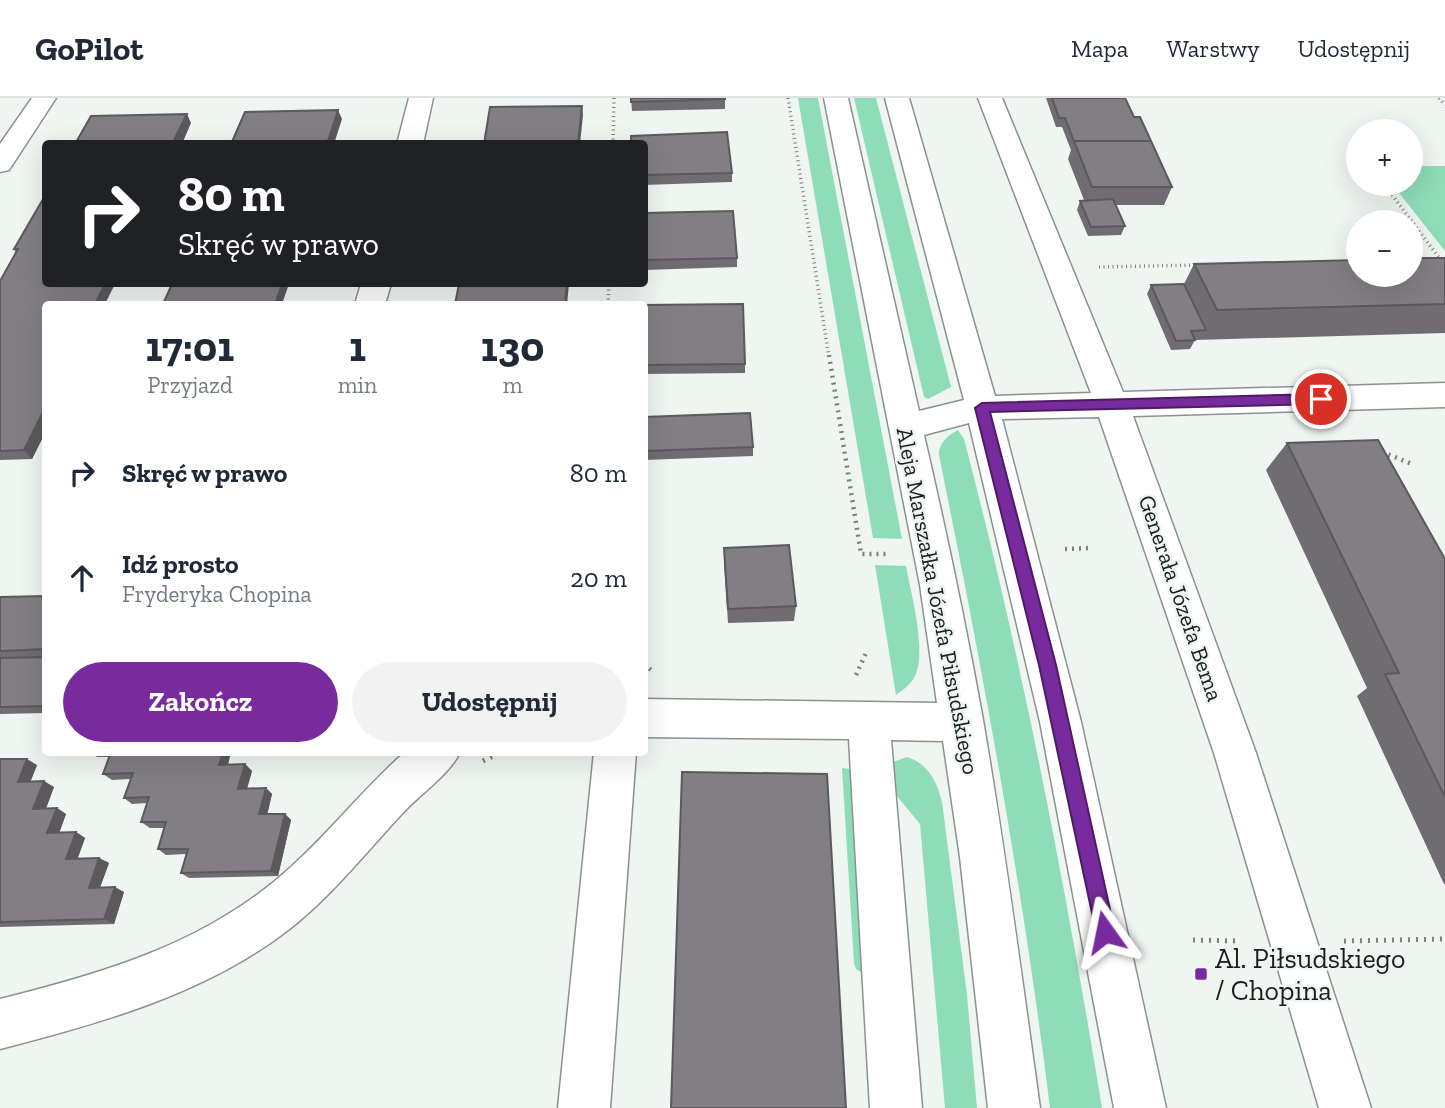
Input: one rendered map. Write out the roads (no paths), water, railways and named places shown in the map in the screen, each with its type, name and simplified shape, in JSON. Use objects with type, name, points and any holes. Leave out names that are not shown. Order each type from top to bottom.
[{"type":"street","points":[[0,164],[44,98]]},
{"type":"street","points":[[411,140],[421,98]]},
{"type":"street","name":"Aleja Marszałka Józefa Piłsudskiego","points":[[836,98],[939,585],[984,857],[1014,1108]]},
{"type":"street","points":[[897,98],[982,408],[1048,665],[1122,1008],[1140,1108]]},
{"type":"street","name":"Generała Józefa Bema","points":[[990,98],[1111,404],[1241,772],[1345,1108]]},
{"type":"street","points":[[906,427],[982,408],[1445,396]]},
{"type":"street","points":[[648,718],[963,722]]},
{"type":"street","points":[[869,722],[896,1108]]},
{"type":"street","points":[[0,1024],[120,991],[200,956],[243,931],[304,887],[400,785],[434,756]]},
{"type":"street","points":[[584,1108],[615,756]]},
{"type":"place","name":"Al. Piłsudskiego / Chopina","points":[[1201,974]]}]
